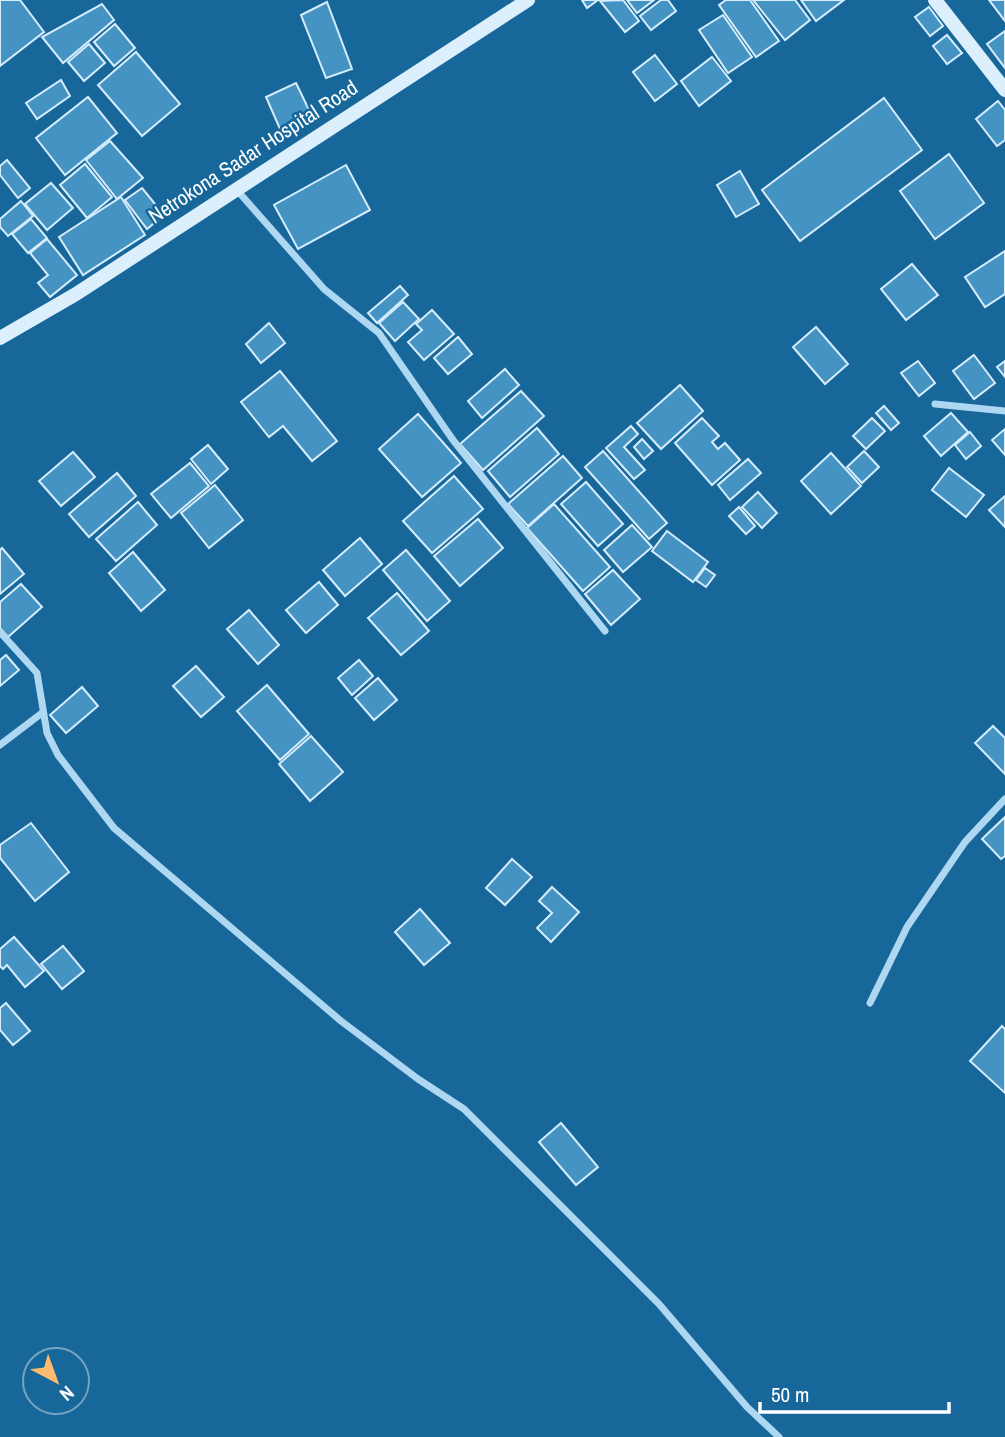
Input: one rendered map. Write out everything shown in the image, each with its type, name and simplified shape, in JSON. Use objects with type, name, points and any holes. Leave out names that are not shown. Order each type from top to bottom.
[{"type":"street","name":"Netrokona Sadar Hospital Road","points":[[0,338],[76,294],[528,0]]},
{"type":"street","points":[[935,0],[1005,90]]},
{"type":"street","points":[[236,189],[324,289],[379,333],[453,440],[605,631]]},
{"type":"street","points":[[935,404],[1005,411]]},
{"type":"street","points":[[0,632],[37,673],[47,733],[58,755],[114,828],[341,1021],[418,1079],[464,1109],[550,1191],[659,1304],[747,1407],[779,1437]]},
{"type":"street","points":[[0,745],[42,713]]},
{"type":"street","points":[[870,1003],[907,927],[965,842],[1005,799]]},
{"type":"building","points":[[0,0],[20,0],[44,32],[0,66]]},
{"type":"building","points":[[582,0],[598,0],[587,8]]},
{"type":"building","points":[[623,0],[639,21],[625,32],[600,1]]},
{"type":"building","points":[[627,0],[654,0],[637,13]]},
{"type":"building","points":[[661,0],[668,0],[676,11],[651,30],[640,16]]},
{"type":"building","points":[[726,0],[750,0],[779,41],[756,57],[719,5]]},
{"type":"building","points":[[753,0],[795,0],[810,20],[785,40]]},
{"type":"building","points":[[801,0],[844,0],[816,21]]},
{"type":"building","points":[[989,0],[1005,0],[1005,21]]},
{"type":"building","points":[[327,2],[352,69],[326,78],[301,15]]},
{"type":"building","points":[[102,4],[114,20],[63,63],[42,37]]},
{"type":"building","points":[[929,7],[943,26],[930,36],[915,17]]},
{"type":"building","points":[[723,15],[752,57],[728,73],[699,30]]},
{"type":"building","points":[[115,24],[135,48],[114,66],[94,42]]},
{"type":"building","points":[[1005,31],[1005,68],[987,44]]},
{"type":"building","points":[[947,35],[962,53],[947,64],[933,46]]},
{"type":"building","points":[[89,44],[105,63],[84,81],[68,62]]},
{"type":"building","points":[[136,52],[180,104],[142,136],[98,85]]},
{"type":"building","points":[[655,55],[677,84],[655,101],[633,72]]},
{"type":"building","points":[[712,57],[731,81],[699,106],[681,81]]},
{"type":"building","points":[[61,80],[70,96],[37,119],[26,103]]},
{"type":"building","points":[[296,83],[311,114],[280,129],[266,97]]},
{"type":"building","points":[[88,97],[117,133],[65,175],[36,138]]},
{"type":"building","points":[[884,98],[922,150],[800,241],[762,190]]},
{"type":"building","points":[[998,101],[1005,110],[1005,140],[997,146],[976,119]]},
{"type":"building","points":[[110,141],[143,178],[117,199],[86,160]]},
{"type":"building","points":[[949,154],[984,203],[935,239],[900,191]]},
{"type":"building","points":[[7,160],[30,188],[18,198],[0,175],[0,166]]},
{"type":"building","points":[[85,164],[112,197],[87,218],[60,185]]},
{"type":"building","points":[[346,165],[370,210],[298,249],[274,205]]},
{"type":"building","points":[[740,171],[759,204],[736,217],[717,185]]},
{"type":"building","points":[[51,183],[73,208],[47,230],[25,204]]},
{"type":"building","points":[[142,188],[164,215],[147,229],[125,200]]},
{"type":"building","points":[[121,197],[145,235],[83,275],[59,237]]},
{"type":"building","points":[[21,201],[33,216],[8,236],[0,227],[0,219]]},
{"type":"building","points":[[31,219],[47,238],[28,253],[12,234]]},
{"type":"building","points":[[47,239],[77,275],[50,297],[38,283],[48,275],[30,253]]},
{"type":"building","points":[[1005,251],[1005,294],[985,307],[965,277]]},
{"type":"building","points":[[912,264],[938,295],[906,320],[881,289]]},
{"type":"building","points":[[400,286],[408,295],[377,323],[368,313]]},
{"type":"building","points":[[403,302],[419,319],[395,341],[379,323]]},
{"type":"building","points":[[432,310],[454,334],[424,360],[408,342],[422,330],[416,324]]},
{"type":"building","points":[[269,323],[285,343],[261,363],[246,344]]},
{"type":"building","points":[[816,327],[848,364],[825,384],[793,347]]},
{"type":"building","points":[[458,337],[472,354],[448,374],[434,358]]},
{"type":"building","points":[[974,355],[995,383],[974,399],[953,371]]},
{"type":"building","points":[[918,361],[935,383],[919,396],[901,373]]},
{"type":"building","points":[[1005,361],[1005,377],[997,367]]},
{"type":"building","points":[[505,369],[519,385],[482,418],[468,401]]},
{"type":"building","points":[[280,371],[337,441],[312,461],[283,426],[269,437],[241,402]]},
{"type":"building","points":[[680,385],[703,411],[661,449],[637,423]]},
{"type":"building","points":[[521,391],[544,416],[483,470],[460,444]]},
{"type":"building","points":[[884,406],[899,423],[891,430],[876,413]]},
{"type":"building","points":[[951,413],[968,432],[941,456],[924,436]]},
{"type":"building","points":[[418,414],[461,463],[422,497],[379,449]]},
{"type":"building","points":[[702,418],[719,436],[712,442],[718,449],[725,443],[740,460],[712,485],[675,443]]},
{"type":"building","points":[[872,418],[885,431],[866,449],[853,436]]},
{"type":"building","points":[[631,426],[638,434],[624,447],[645,470],[634,479],[606,448]]},
{"type":"building","points":[[537,428],[559,454],[510,497],[488,471]]},
{"type":"building","points":[[1005,429],[1005,455],[992,440]]},
{"type":"building","points":[[970,432],[981,446],[966,459],[955,445]]},
{"type":"building","points":[[642,439],[653,451],[644,459],[634,447]]},
{"type":"building","points":[[208,445],[228,469],[211,484],[191,459]]},
{"type":"building","points":[[603,451],[667,523],[649,539],[585,467]]},
{"type":"building","points":[[864,451],[879,467],[862,483],[847,467]]},
{"type":"building","points":[[73,452],[95,477],[61,506],[39,481]]},
{"type":"building","points":[[831,453],[861,486],[831,514],[801,481]]},
{"type":"building","points":[[563,456],[582,478],[528,526],[508,504]]},
{"type":"building","points":[[748,459],[761,473],[730,500],[718,485]]},
{"type":"building","points":[[190,463],[209,486],[171,518],[151,494]]},
{"type":"building","points":[[949,468],[984,495],[966,517],[932,490]]},
{"type":"building","points":[[117,473],[136,496],[89,537],[69,514]]},
{"type":"building","points":[[454,476],[483,509],[432,553],[403,521]]},
{"type":"building","points":[[586,482],[623,524],[598,546],[561,504]]},
{"type":"building","points":[[215,485],[243,520],[209,548],[181,513]]},
{"type":"building","points":[[758,492],[777,513],[762,528],[742,507]]},
{"type":"building","points":[[1005,496],[1005,527],[989,510]]},
{"type":"building","points":[[138,502],[157,525],[116,561],[96,539]]},
{"type":"building","points":[[554,504],[610,567],[583,591],[527,528]]},
{"type":"building","points":[[739,507],[755,526],[746,534],[729,516]]},
{"type":"building","points":[[478,519],[503,548],[460,586],[434,556]]},
{"type":"building","points":[[632,525],[652,547],[623,572],[604,550]]},
{"type":"building","points":[[667,531],[708,562],[693,582],[652,551]]},
{"type":"building","points":[[360,538],[382,564],[345,596],[323,570]]},
{"type":"building","points":[[2,548],[24,574],[0,594],[0,550]]},
{"type":"building","points":[[406,550],[450,601],[427,621],[383,570]]},
{"type":"building","points":[[133,552],[165,590],[141,611],[109,573]]},
{"type":"building","points":[[705,568],[715,575],[706,587],[696,580]]},
{"type":"building","points":[[613,570],[640,599],[611,625],[585,594]]},
{"type":"building","points":[[319,582],[338,605],[306,633],[286,610]]},
{"type":"building","points":[[21,584],[42,607],[8,637],[0,628],[0,602]]},
{"type":"building","points":[[397,593],[429,631],[401,655],[368,618]]},
{"type":"building","points":[[249,610],[279,645],[258,664],[227,629]]},
{"type":"building","points":[[6,655],[19,670],[0,686],[0,660]]},
{"type":"building","points":[[359,660],[373,676],[352,695],[338,678]]},
{"type":"building","points":[[196,666],[224,697],[201,717],[173,686]]},
{"type":"building","points":[[378,678],[397,700],[374,720],[355,698]]},
{"type":"building","points":[[267,685],[309,734],[280,760],[237,711]]},
{"type":"building","points":[[82,687],[98,706],[66,733],[50,715]]},
{"type":"building","points":[[993,726],[1005,738],[1005,774],[975,743]]},
{"type":"building","points":[[311,736],[343,772],[310,801],[279,764]]},
{"type":"building","points":[[1005,817],[1005,856],[1001,859],[982,839]]},
{"type":"building","points":[[31,823],[69,872],[35,901],[0,858],[0,845]]},
{"type":"building","points":[[512,859],[532,877],[505,905],[486,888]]},
{"type":"building","points":[[552,887],[579,912],[551,942],[537,928],[552,913],[539,901]]},
{"type":"building","points":[[420,909],[450,943],[424,965],[395,932]]},
{"type":"building","points":[[14,937],[44,971],[25,987],[7,965],[3,969],[0,966],[0,949]]},
{"type":"building","points":[[63,946],[84,971],[62,989],[41,964]]},
{"type":"building","points":[[6,1003],[30,1031],[13,1045],[0,1030],[0,1008]]},
{"type":"building","points":[[1002,1026],[1005,1029],[1005,1093],[970,1061]]},
{"type":"building","points":[[561,1123],[598,1167],[576,1185],[539,1142]]}]
